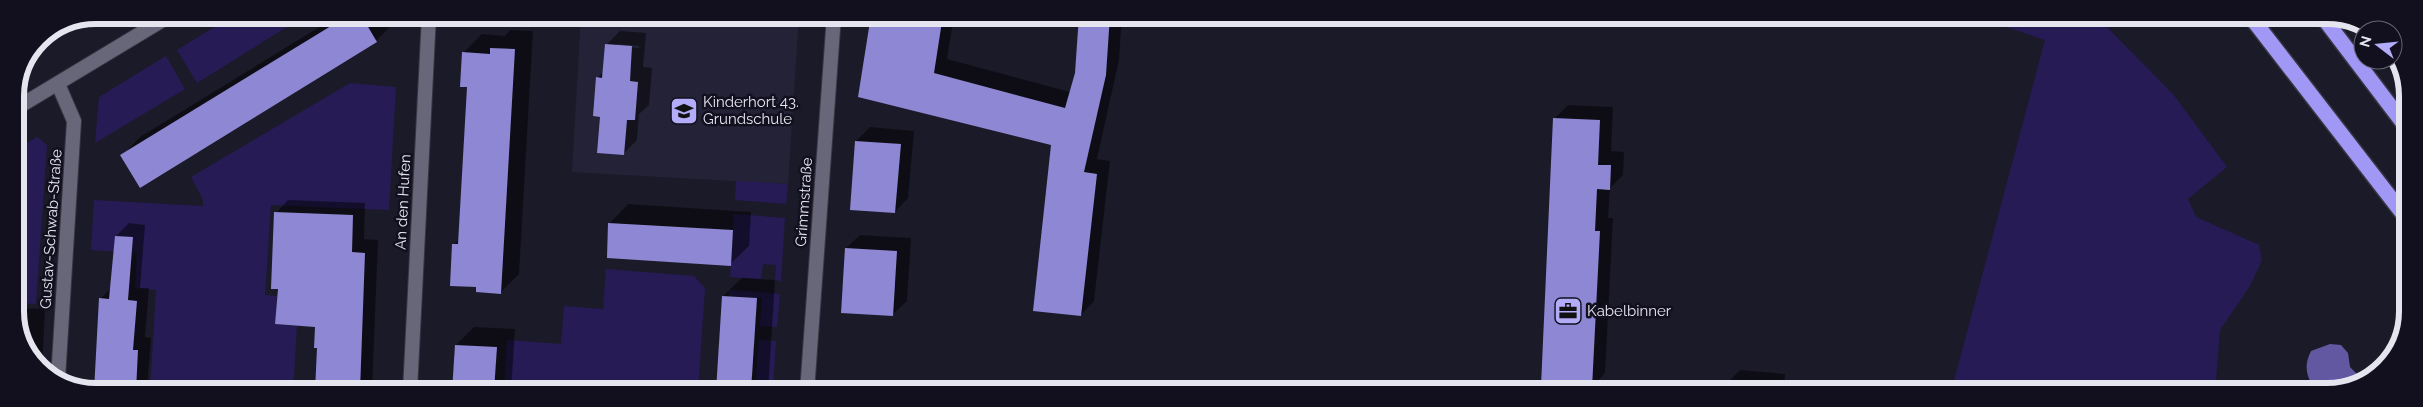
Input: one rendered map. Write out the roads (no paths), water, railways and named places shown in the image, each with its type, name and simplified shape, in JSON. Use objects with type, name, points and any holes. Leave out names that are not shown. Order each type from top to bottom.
[{"type":"highway","points":[[2256,24],[2399,210]]},
{"type":"highway","points":[[2328,24],[2399,117]]},
{"type":"street","points":[[24,104],[156,24]]},
{"type":"street","name":"An den Hufen","points":[[410,383],[429,24]]},
{"type":"street","name":"Grimmstraße","points":[[808,383],[833,24]]},
{"type":"street","name":"Gustav-Schwab-Straße","points":[[58,84],[74,121],[58,372]]},
{"type":"place","name":"Kinderhort 43. Grundschule","points":[[684,111]]},
{"type":"place","name":"Kabelbinner","points":[[1568,311]]}]
